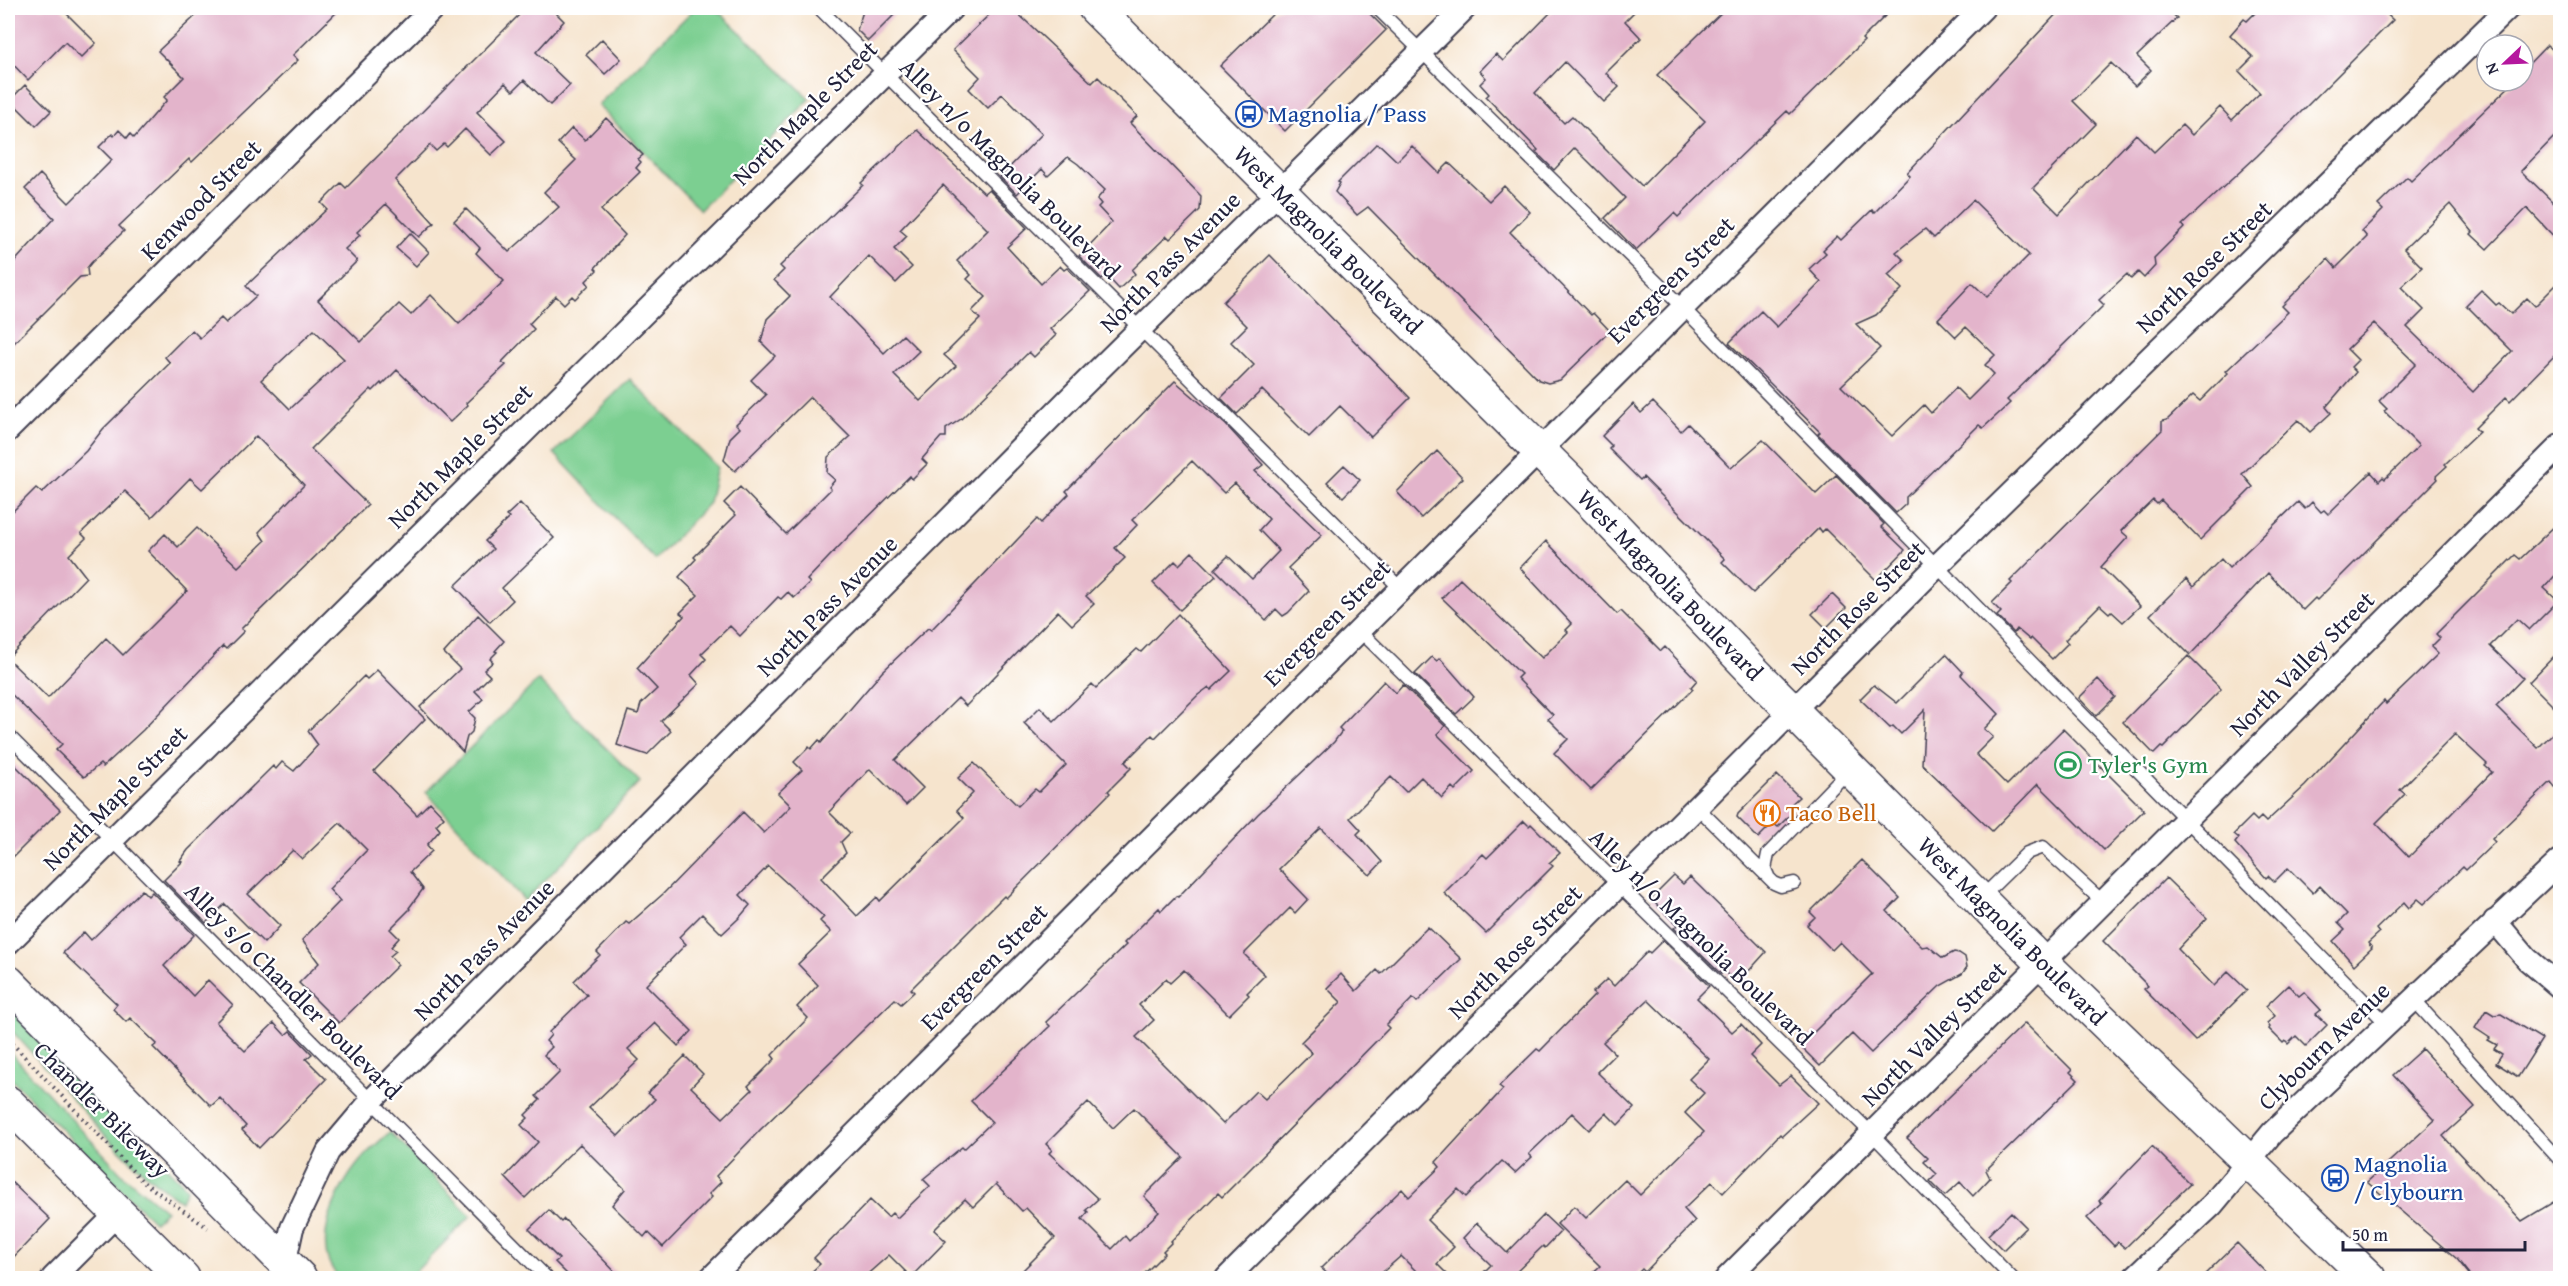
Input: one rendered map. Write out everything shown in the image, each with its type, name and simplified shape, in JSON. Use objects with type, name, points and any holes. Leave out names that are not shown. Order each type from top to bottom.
[{"type":"main road","name":"West Magnolia Boulevard","points":[[1095,8],[1539,451],[2043,963],[2247,1163],[2369,1278]]},
{"type":"main road","points":[[8,982],[289,1273]]},
{"type":"main road","points":[[8,1103],[183,1278]]},
{"type":"street","name":"Kenwood Street","points":[[8,430],[433,8]]},
{"type":"street","name":"North Maple Street","points":[[8,943],[952,8]]},
{"type":"street","name":"North Pass Avenue","points":[[289,1273],[292,1228],[328,1152],[372,1100],[1279,191],[1465,8]]},
{"type":"street","name":"Evergreen Street","points":[[711,1278],[1983,8]]},
{"type":"street","name":"North Rose Street","points":[[1227,1278],[1794,712],[1937,566],[2508,8]]},
{"type":"street","name":"North Valley Street","points":[[1727,1278],[2560,446]]},
{"type":"street","name":"Clybourn Avenue","points":[[2134,1278],[2212,1205],[2272,1133],[2412,998],[2560,861]]},
{"type":"street","points":[[2495,921],[2527,959],[2560,987]]},
{"type":"street","points":[[53,1278],[118,1213]]},
{"type":"lane","name":"Alley n/o Magnolia Boulevard","points":[[819,8],[1400,588]]},
{"type":"lane","points":[[1377,8],[1682,307],[2187,817],[2386,1023]]},
{"type":"lane","name":"Alley n/o Magnolia Boulevard","points":[[1358,630],[1872,1134],[2012,1278]]},
{"type":"lane","name":"Alley s/o Chandler Boulevard","points":[[8,735],[548,1278]]},
{"type":"lane","points":[[1768,876],[1766,869],[1768,854],[1851,769]]},
{"type":"lane","points":[[1698,808],[1768,876],[1781,886],[1794,884]]},
{"type":"lane","points":[[1980,899],[2032,850],[2043,847],[2102,902]]},
{"type":"lane","points":[[2412,998],[2560,1160]]},
{"type":"path","name":"Chandler Bikeway","points":[[8,1039],[143,1182],[213,1232]]},
{"type":"green space","points":[[695,8],[715,8],[810,99],[700,210],[598,105]]},
{"type":"green space","points":[[630,379],[717,467],[709,503],[655,560],[554,453]]},
{"type":"green space","points":[[538,680],[640,782],[525,901],[426,792]]},
{"type":"green space","points":[[8,1008],[187,1188],[181,1201],[133,1163],[90,1119],[8,1027]]},
{"type":"green space","points":[[8,1050],[123,1175],[166,1211],[154,1222],[8,1076]]},
{"type":"green space","points":[[390,1132],[471,1216],[409,1278],[340,1278],[331,1266],[326,1251],[329,1219],[342,1187],[351,1173],[367,1153]]},
{"type":"building","points":[[8,8],[61,8],[96,43],[81,58],[65,42],[28,80],[8,59]]},
{"type":"building","points":[[204,8],[341,8],[293,55],[298,60],[192,162],[189,159],[119,226],[124,231],[87,268],[88,276],[80,277],[8,349],[8,269],[54,218],[25,189],[40,174],[69,203],[112,160],[99,147],[112,134],[114,136],[119,130],[127,138],[130,134],[134,138],[167,100],[164,97],[184,77],[158,51]]},
{"type":"building","points":[[526,8],[551,8],[564,21],[536,52],[570,85],[550,105],[524,80],[513,91],[505,83],[477,112],[506,141],[491,155],[465,129],[447,147],[444,144],[436,151],[430,145],[395,180],[434,223],[419,237],[386,204],[357,232],[360,235],[345,249],[357,261],[318,300],[361,342],[399,304],[411,315],[431,295],[459,324],[504,281],[476,253],[480,248],[454,221],[466,209],[509,252],[559,207],[544,192],[576,160],[558,143],[572,128],[585,140],[606,118],[643,155],[638,159],[641,162],[636,168],[640,172],[601,210],[625,235],[595,268],[597,270],[586,281],[589,285],[575,299],[572,296],[564,304],[556,296],[529,324],[534,329],[502,362],[506,365],[466,403],[468,405],[450,422],[397,370],[382,385],[381,383],[373,391],[371,389],[311,449],[368,505],[241,629],[244,631],[226,649],[223,646],[143,730],[103,767],[100,764],[84,777],[56,750],[62,744],[8,691],[8,659],[48,698],[106,638],[123,655],[187,591],[148,551],[165,534],[178,547],[197,528],[238,567],[265,541],[259,532],[304,485],[256,436],[202,489],[190,478],[152,517],[125,491],[81,533],[86,538],[69,555],[86,577],[8,658],[8,516],[36,488],[42,493],[86,451],[103,429],[170,363],[165,357],[192,330],[200,338],[221,318],[226,323],[256,296],[246,286],[327,209],[321,203],[341,183],[346,188]],"holes":[[[314,330],[344,359],[290,409],[261,380]]]},
{"type":"building","points":[[864,8],[901,8],[868,41],[857,30]]},
{"type":"building","points":[[996,8],[1012,8],[1092,83],[1098,77],[1137,116],[1130,123],[1201,196],[1200,210],[1170,239],[1167,236],[1132,270],[1135,274],[1119,289],[1106,275],[1102,279],[1079,256],[1112,222],[1098,207],[1101,204],[1097,199],[1105,190],[1078,164],[1068,157],[1048,176],[1042,169],[1017,194],[1000,177],[1042,134],[1002,94],[988,108],[969,89],[980,77],[953,50]]},
{"type":"building","points":[[1279,8],[1364,8],[1386,30],[1285,131],[1220,66]]},
{"type":"building","points":[[1555,8],[1638,8],[1625,21],[1641,38],[1606,73],[1619,87],[1604,102],[1565,62],[1535,93],[1564,123],[1572,116],[1642,186],[1705,121],[1657,75],[1726,8],[1893,8],[1862,39],[1864,41],[1790,114],[1787,111],[1678,217],[1674,213],[1636,250],[1605,218],[1625,198],[1575,148],[1554,170],[1536,152],[1538,150],[1486,97],[1489,94],[1480,84],[1486,78],[1480,71],[1496,54],[1503,61]]},
{"type":"building","points":[[2062,8],[2166,8],[2177,18],[2137,56],[2151,70],[2135,86],[2111,63],[2073,101],[2096,124],[2033,188],[2059,214],[2136,134],[2154,152],[2182,125],[2192,135],[2220,107],[2232,120],[2260,93],[2239,71],[2253,57],[2230,35],[2244,19],[2247,21],[2260,8],[2380,8],[2393,20],[2257,156],[2182,225],[2184,228],[2154,258],[2155,266],[2144,278],[2138,272],[2131,279],[2127,274],[2099,300],[2104,305],[2007,400],[2010,403],[1983,428],[1979,425],[1906,497],[1906,504],[1896,513],[1818,434],[1820,432],[1729,343],[1761,311],[1777,327],[1821,282],[1809,269],[1826,253],[1823,250],[1837,236],[1841,240],[1872,210],[1874,213],[1910,176],[1907,173]],"holes":[[[1973,200],[2029,255],[1987,297],[1972,283],[1938,319],[1956,337],[1966,327],[1995,355],[1985,365],[1994,374],[1968,400],[1956,388],[1931,413],[1924,405],[1892,436],[1841,386],[1880,348],[1856,324],[1876,315],[1902,289],[1888,275],[1904,260],[1896,252],[1925,229],[1934,238]]]},
{"type":"building","points":[[602,39],[621,59],[605,74],[586,55]]},
{"type":"building","points":[[2547,45],[2560,56],[2560,131],[2521,171],[2560,209],[2560,243],[2527,208],[2487,249],[2471,234],[2473,232],[2450,204],[2404,249],[2422,267],[2401,287],[2424,310],[2407,327],[2473,392],[2512,351],[2466,305],[2481,290],[2496,305],[2499,303],[2511,314],[2527,298],[2535,306],[2560,281],[2560,350],[2510,401],[2506,397],[2475,428],[2479,432],[2445,464],[2447,466],[2436,476],[2438,479],[2317,600],[2315,598],[2303,610],[2268,573],[2190,655],[2150,615],[2186,579],[2193,587],[2221,559],[2229,568],[2298,502],[2305,509],[2312,502],[2321,512],[2324,510],[2328,514],[2371,472],[2379,481],[2383,477],[2385,479],[2419,446],[2384,411],[2387,409],[2379,401],[2416,364],[2374,323],[2347,349],[2358,360],[2351,367],[2356,372],[2326,407],[2331,413],[2310,432],[2298,420],[2242,474],[2253,487],[2200,540],[2161,500],[2157,504],[2153,500],[2121,531],[2128,537],[2101,567],[2140,606],[2123,622],[2100,605],[2065,640],[2068,643],[2052,659],[2031,638],[2030,640],[2017,629],[2014,633],[1997,616],[2001,612],[1992,603],[2012,583],[2010,581],[2162,430],[2162,421],[2167,420],[2193,395],[2200,401],[2228,373],[2226,371],[2288,312],[2282,306],[2328,259],[2336,268],[2367,237],[2362,231],[2383,210],[2378,205],[2407,177],[2411,181],[2503,93],[2535,93],[2535,58]]},
{"type":"building","points":[[25,85],[51,111],[36,126],[10,100]]},
{"type":"building","points":[[917,130],[984,193],[989,189],[1027,228],[1007,247],[1041,284],[1060,266],[1064,270],[1067,268],[1090,291],[1050,329],[1056,335],[1034,357],[1029,352],[961,419],[946,429],[946,437],[941,437],[922,459],[927,464],[912,479],[910,476],[849,536],[807,580],[810,583],[794,598],[788,592],[781,599],[778,597],[740,636],[730,626],[701,654],[706,659],[691,675],[699,684],[661,721],[671,731],[647,755],[617,745],[628,711],[638,714],[641,704],[657,689],[637,668],[684,616],[680,613],[698,595],[679,577],[696,559],[694,557],[736,515],[724,503],[740,487],[786,534],[831,489],[829,487],[835,480],[827,473],[828,457],[850,437],[810,397],[735,471],[724,460],[730,438],[740,428],[736,424],[766,395],[751,380],[775,356],[761,342],[767,319],[790,296],[774,280],[784,270],[780,266],[863,185],[861,183]],"holes":[[[943,185],[988,230],[957,261],[971,275],[967,279],[986,297],[972,311],[980,319],[944,355],[956,366],[920,401],[894,375],[919,351],[903,335],[884,353],[830,297],[869,256],[896,283],[912,267],[894,249],[907,236],[900,230]]]},
{"type":"building","points":[[1376,144],[1397,161],[1412,146],[1439,173],[1449,163],[1489,201],[1504,186],[1530,212],[1510,232],[1591,315],[1593,313],[1610,331],[1560,380],[1548,383],[1539,380],[1368,207],[1357,215],[1335,192],[1340,183],[1338,182]]},
{"type":"building","points":[[410,233],[429,252],[416,266],[396,248]]},
{"type":"building","points":[[1270,255],[1410,398],[1371,437],[1340,406],[1309,437],[1262,390],[1237,414],[1221,398],[1254,365],[1231,342],[1247,326],[1223,302]]},
{"type":"building","points":[[1175,381],[1226,425],[1263,465],[1255,471],[1322,535],[1288,568],[1309,591],[1288,613],[1283,616],[1276,609],[1266,620],[1215,569],[1228,556],[1252,579],[1279,551],[1259,530],[1269,519],[1235,483],[1224,493],[1192,461],[1132,520],[1137,525],[1115,548],[1125,558],[1086,596],[1094,604],[1072,625],[1058,611],[966,706],[958,698],[895,760],[923,788],[906,805],[870,769],[829,812],[850,833],[841,842],[846,853],[821,878],[857,916],[877,897],[880,901],[964,818],[957,810],[973,793],[958,778],[974,763],[1018,806],[1035,789],[1039,792],[1066,765],[1024,723],[1040,707],[1054,721],[1092,684],[1096,688],[1137,649],[1141,652],[1178,614],[1231,671],[1211,690],[1209,687],[1198,695],[1155,738],[1152,735],[1125,762],[1131,768],[1108,791],[1110,793],[1006,898],[1004,896],[911,989],[914,992],[901,1004],[895,999],[760,1130],[716,1176],[721,1182],[709,1194],[712,1197],[663,1247],[648,1232],[644,1237],[612,1205],[625,1189],[580,1144],[525,1198],[505,1177],[538,1142],[521,1125],[528,1118],[525,1115],[540,1100],[536,1096],[560,1072],[544,1055],[552,1047],[546,1041],[551,1035],[549,1032],[587,995],[574,981],[600,955],[597,952],[626,922],[629,924],[663,894],[743,812],[764,833],[791,806],[778,793],[802,770],[794,762],[809,747],[811,749],[819,740],[821,743],[882,672],[928,628],[931,630],[1037,519],[1041,523],[1069,494],[1066,491]],"holes":[[[768,866],[824,917],[820,921],[831,932],[798,964],[818,985],[797,1007],[808,1018],[772,1055],[775,1059],[748,1086],[752,1090],[723,1118],[691,1087],[703,1074],[685,1056],[648,1093],[655,1099],[618,1136],[589,1108],[639,1060],[628,1049],[655,1023],[678,1046],[692,1031],[646,985],[686,944],[679,937],[702,914],[722,934],[750,905],[740,895]]]},
{"type":"building","points":[[1653,402],[1681,431],[1688,424],[1731,468],[1763,440],[1816,494],[1836,475],[1884,524],[1881,527],[1905,550],[1876,580],[1825,529],[1822,532],[1819,528],[1753,593],[1722,562],[1725,559],[1643,477],[1640,480],[1609,449],[1612,446],[1602,436],[1633,404],[1641,413]]},
{"type":"building","points":[[1437,451],[1463,478],[1421,518],[1397,492]]},
{"type":"building","points":[[1344,465],[1360,480],[1343,497],[1327,482]]},
{"type":"building","points":[[520,503],[554,538],[502,588],[513,600],[490,622],[455,586],[493,549],[485,541],[509,518],[506,516]]},
{"type":"building","points":[[2560,521],[2560,570],[2544,588],[2558,601],[2529,630],[2517,619],[2490,646],[2523,678],[2496,706],[2538,748],[2560,726],[2560,793],[2551,782],[2492,839],[2495,842],[2466,870],[2463,867],[2424,904],[2418,899],[2409,908],[2404,902],[2376,929],[2379,933],[2368,943],[2372,948],[2354,965],[2333,941],[2345,930],[2338,923],[2347,914],[2320,886],[2313,893],[2288,868],[2274,882],[2268,876],[2266,878],[2235,843],[2239,838],[2234,834],[2252,816],[2257,821],[2261,817],[2266,822],[2305,786],[2384,701],[2386,704],[2438,654],[2431,647],[2440,638],[2436,634],[2515,555],[2520,559]],"holes":[[[2455,734],[2487,764],[2485,766],[2492,772],[2409,857],[2376,823],[2405,794],[2400,790]]]},
{"type":"building","points":[[1546,541],[1617,614],[1621,611],[1661,651],[1665,647],[1697,680],[1691,687],[1693,689],[1591,790],[1554,753],[1568,739],[1548,719],[1553,715],[1517,678],[1521,674],[1442,598],[1460,579],[1542,658],[1568,632],[1566,630],[1572,624],[1520,568]]},
{"type":"building","points":[[1192,552],[1216,576],[1180,610],[1153,583],[1175,561],[1179,565]]},
{"type":"building","points":[[1832,594],[1846,608],[1826,628],[1812,614]]},
{"type":"building","points":[[478,615],[504,641],[490,659],[493,662],[484,670],[490,676],[475,691],[483,699],[469,712],[475,718],[472,732],[467,737],[463,752],[420,707],[460,669],[444,653]]},
{"type":"building","points":[[2560,650],[2560,713],[2529,682]]},
{"type":"building","points":[[1946,654],[1963,672],[1961,675],[1999,714],[1984,729],[1993,737],[1976,754],[2007,785],[2063,729],[2144,810],[2104,850],[2038,784],[1992,831],[1922,764],[1925,710],[1901,734],[1893,726],[1890,728],[1860,699],[1874,685],[1897,703]]},
{"type":"building","points":[[2188,656],[2221,689],[2163,748],[2161,747],[2154,754],[2123,722]]},
{"type":"building","points":[[1432,657],[1437,661],[1440,658],[1474,697],[1456,714],[1415,674]]},
{"type":"building","points":[[377,670],[425,719],[374,771],[417,815],[430,802],[444,817],[436,825],[440,830],[427,845],[432,851],[410,872],[423,889],[410,909],[390,929],[399,938],[391,947],[396,951],[390,956],[398,965],[339,1023],[299,983],[319,963],[302,940],[340,901],[329,889],[367,850],[340,823],[302,859],[293,850],[248,894],[280,926],[264,943],[225,904],[206,923],[164,880],[182,862],[180,861],[188,850],[273,766],[276,769],[282,762],[294,771],[318,745],[308,731],[364,676],[367,679]]},
{"type":"building","points":[[2098,679],[2115,697],[2096,716],[2079,698]]},
{"type":"building","points":[[1384,681],[1396,693],[1403,685],[1445,726],[1437,734],[1474,771],[1455,790],[1452,787],[1442,798],[1421,777],[1406,792],[1391,777],[1350,818],[1361,830],[1357,834],[1382,862],[1370,875],[1321,828],[1279,869],[1308,899],[1295,913],[1290,908],[1244,954],[1265,975],[1247,993],[1249,995],[1229,1015],[1184,970],[1170,983],[1166,979],[1139,1005],[1154,1020],[1136,1037],[1223,1124],[1256,1091],[1265,1099],[1312,1053],[1301,1042],[1341,1002],[1327,988],[1341,974],[1356,991],[1377,970],[1381,974],[1428,927],[1461,959],[1417,1002],[1413,998],[1386,1025],[1389,1028],[1222,1197],[1218,1193],[1171,1241],[1163,1251],[1165,1253],[1140,1278],[1015,1278],[1055,1238],[1026,1208],[1022,1211],[996,1184],[973,1207],[965,1199],[934,1230],[946,1241],[911,1277],[889,1255],[863,1278],[805,1278],[820,1264],[814,1258],[870,1200],[888,1217],[892,1213],[897,1218],[930,1186],[923,1179],[962,1147],[964,1149],[992,1122],[971,1101],[1050,1026],[1046,1022],[1126,945],[1124,943],[1159,908],[1161,911],[1176,896],[1178,897],[1258,814],[1334,742],[1342,731],[1339,728]],"holes":[[[1088,1102],[1113,1128],[1134,1108],[1183,1157],[1144,1196],[1159,1212],[1129,1241],[1125,1236],[1112,1249],[1082,1219],[1088,1212],[1086,1210],[1098,1199],[1049,1153],[1052,1150],[1046,1144]]]},
{"type":"building","points":[[8,758],[60,810],[8,862]]},
{"type":"building","points":[[1777,775],[1799,797],[1788,807],[1793,812],[1778,827],[1773,823],[1758,838],[1737,817]]},
{"type":"building","points":[[1524,821],[1529,826],[1531,824],[1560,853],[1549,863],[1553,866],[1486,933],[1444,893],[1483,854],[1487,858]]},
{"type":"building","points":[[1862,860],[1900,898],[1887,911],[1922,947],[1928,946],[1943,958],[1954,952],[1959,953],[1965,957],[1967,967],[1962,974],[1940,986],[1871,1053],[1852,1034],[1820,1066],[1800,1046],[1872,974],[1840,942],[1832,950],[1807,925],[1815,917],[1810,912]]},
{"type":"building","points":[[1674,876],[1683,884],[1690,877],[1766,952],[1737,984],[1724,971],[1721,974],[1674,928],[1677,925],[1651,899]]},
{"type":"building","points":[[2166,878],[2207,918],[2178,949],[2214,986],[2228,972],[2247,990],[2195,1041],[2144,989],[2148,986],[2103,941]]},
{"type":"building","points":[[142,890],[148,896],[152,892],[194,935],[164,966],[193,996],[208,980],[233,1005],[216,1022],[245,1051],[274,1023],[285,1035],[290,1031],[312,1054],[306,1059],[326,1079],[259,1148],[242,1130],[246,1126],[220,1098],[211,1106],[153,1047],[157,1044],[130,1018],[126,1022],[113,1009],[117,1004],[63,953],[84,932],[91,940]]},
{"type":"building","points":[[1663,940],[1709,986],[1697,998],[1732,1032],[1741,1024],[1761,1045],[1750,1056],[1779,1085],[1791,1076],[1818,1103],[1782,1136],[1780,1134],[1723,1193],[1712,1182],[1684,1209],[1695,1221],[1645,1272],[1642,1269],[1633,1278],[1587,1278],[1600,1266],[1557,1224],[1574,1206],[1586,1218],[1625,1180],[1640,1195],[1704,1132],[1685,1113],[1704,1093],[1689,1079],[1709,1059],[1648,1000],[1603,1042],[1615,1054],[1597,1072],[1634,1108],[1618,1125],[1606,1113],[1589,1130],[1572,1113],[1529,1154],[1532,1157],[1515,1173],[1502,1161],[1466,1197],[1458,1189],[1427,1220],[1454,1247],[1437,1264],[1451,1278],[1423,1278],[1401,1256],[1376,1278],[1332,1278],[1321,1268],[1402,1189],[1409,1197],[1440,1167],[1436,1162],[1503,1089],[1499,1086],[1537,1049],[1540,1051],[1595,995],[1592,993],[1607,979],[1614,986],[1648,951],[1650,953]]},
{"type":"building","points":[[2288,985],[2299,996],[2304,992],[2321,1010],[2316,1014],[2327,1025],[2306,1046],[2296,1036],[2288,1044],[2285,1041],[2283,1043],[2269,1029],[2267,1023],[2275,1016],[2266,1006]]},
{"type":"building","points":[[2486,1010],[2494,1015],[2501,1014],[2542,1039],[2518,1077],[2496,1063],[2502,1054],[2494,1049],[2497,1045],[2475,1028]]},
{"type":"building","points":[[2025,1023],[2072,1070],[2070,1072],[2078,1080],[1986,1170],[1990,1178],[1973,1196],[1960,1182],[1945,1196],[1930,1181],[1937,1174],[1924,1162],[1928,1158],[1907,1138]]},
{"type":"building","points":[[2422,1049],[2475,1107],[2443,1136],[2522,1221],[2560,1198],[2560,1278],[2472,1278],[2457,1259],[2367,1182],[2435,1120],[2393,1075]]},
{"type":"building","points":[[2152,1146],[2190,1184],[2125,1248],[2118,1242],[2114,1246],[2087,1218],[2102,1204],[2099,1201]]},
{"type":"building","points":[[8,1179],[50,1219],[8,1263]]},
{"type":"building","points":[[549,1210],[561,1222],[564,1219],[621,1278],[571,1278],[555,1262],[559,1259],[529,1229]]},
{"type":"building","points":[[2011,1212],[2026,1227],[2003,1250],[1988,1235]]},
{"type":"building","points":[[1544,1215],[1561,1231],[1545,1248],[1543,1246],[1510,1278],[1478,1278],[1491,1265],[1463,1238],[1477,1223],[1507,1253]]},
{"type":"building","points":[[2237,1243],[2271,1278],[2201,1278]]},
{"type":"place","name":"Magnolia / Pass","points":[[1249,114]]},
{"type":"place","name":"Tyler's Gym","points":[[2068,765]]},
{"type":"place","name":"Taco Bell","points":[[1767,813]]},
{"type":"place","name":"Magnolia / Clybourn","points":[[2335,1178]]}]
